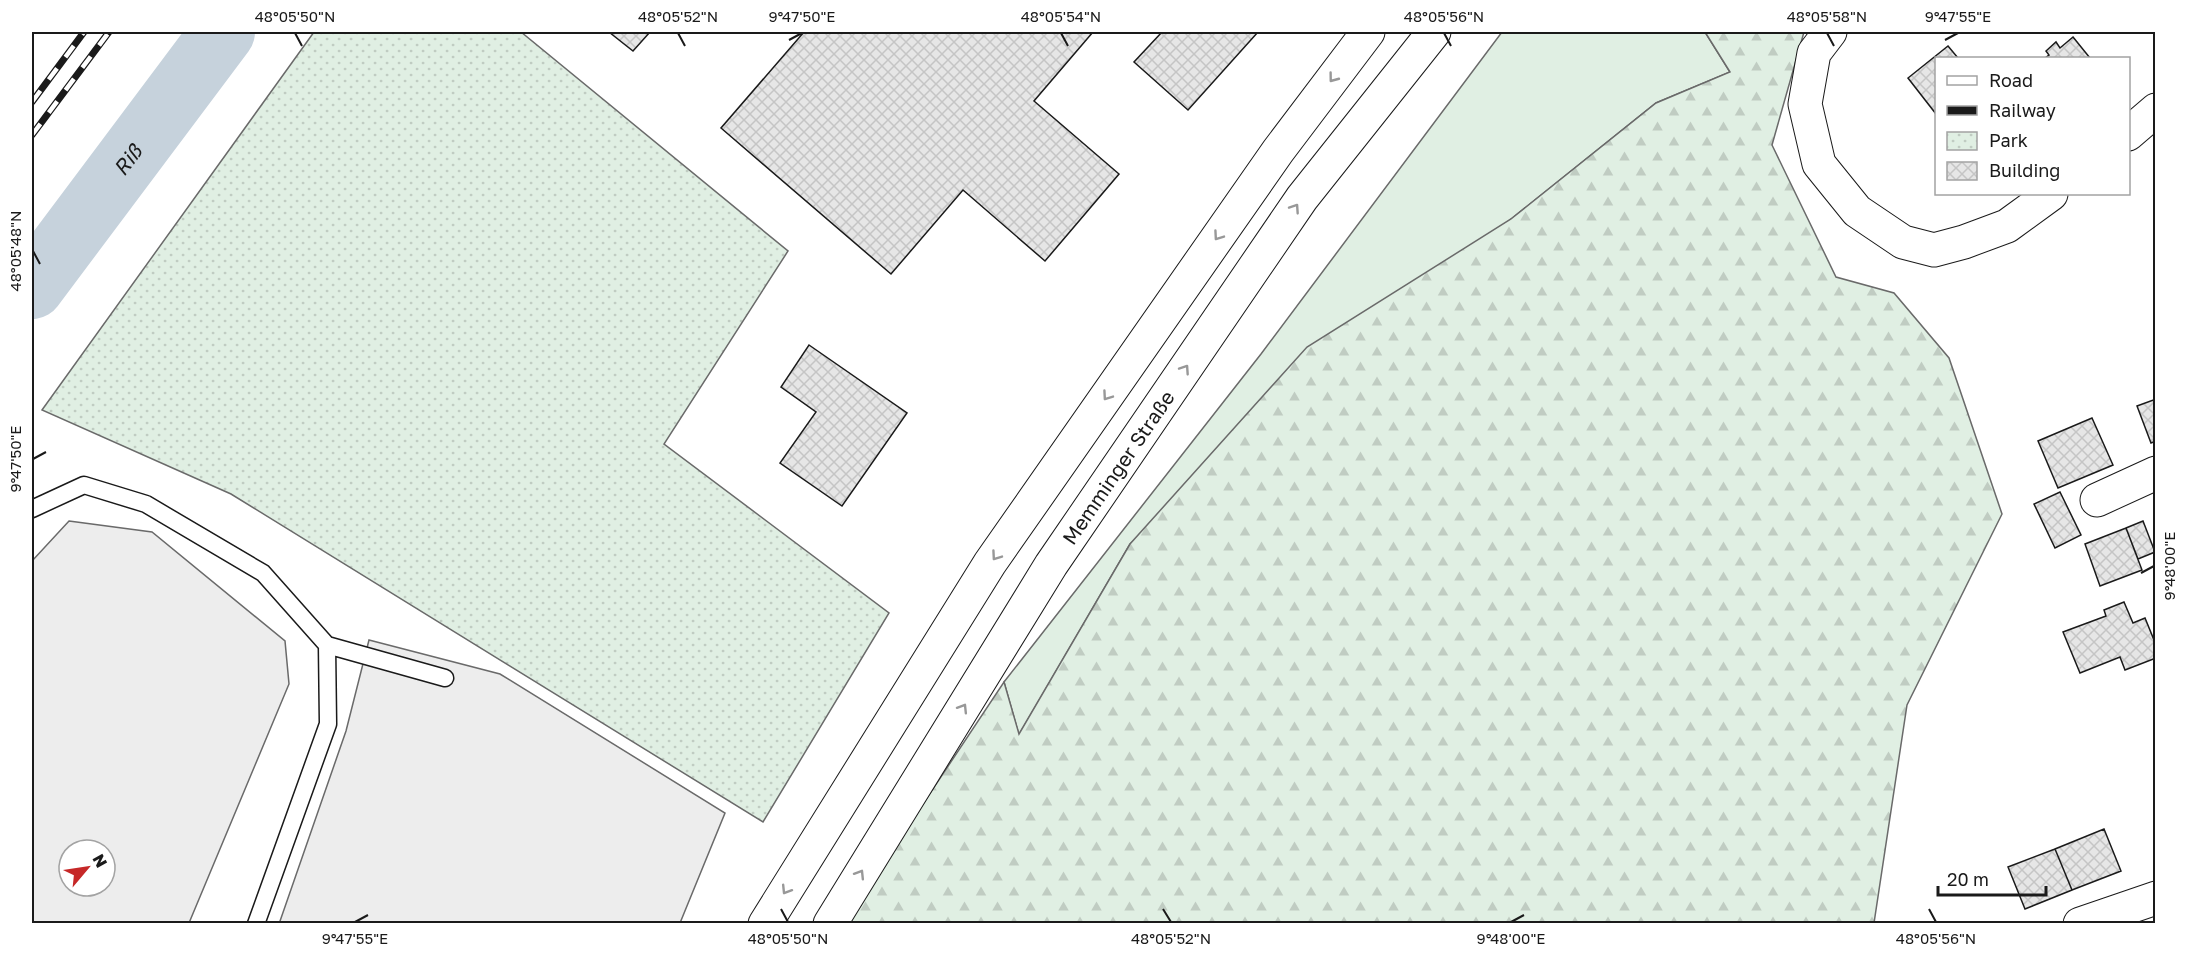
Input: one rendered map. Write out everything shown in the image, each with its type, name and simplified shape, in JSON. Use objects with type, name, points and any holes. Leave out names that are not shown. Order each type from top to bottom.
[{"type":"main road","points":[[765,924],[990,563],[1278,151],[1368,32]]},
{"type":"main road","name":"Memminger Straße","points":[[830,924],[1052,565],[1302,198],[1434,32]]},
{"type":"main road","points":[[1830,32],[1814,53],[1805,104],[1819,164],[1857,210],[1903,242],[1934,250],[2007,226],[2050,195]]},
{"type":"main road","points":[[2130,132],[2156,110]]},
{"type":"main road","points":[[2097,500],[2156,473]]},
{"type":"main road","points":[[2080,924],[2156,898]]},
{"type":"lane","points":[[32,509],[84,485],[146,504],[263,573],[327,645],[445,678]]},
{"type":"lane","points":[[256,924],[328,724],[327,645]]},
{"type":"green space","points":[[314,32],[521,32],[788,251],[664,444],[889,613],[763,822],[231,494],[42,410]]},
{"type":"green space","points":[[1502,32],[1705,32],[1730,72],[1656,103],[1511,219],[1130,544],[1019,735],[1004,682],[1261,354]]},
{"type":"green space","points":[[1705,32],[1804,32],[1772,145],[1836,277],[1894,293],[1949,358],[2002,514],[1907,705],[1874,923],[846,924],[883,864],[1004,682],[1019,734],[1130,544],[1307,347],[1511,219],[1656,103],[1730,72]]},
{"type":"shaded area","points":[[69,521],[152,532],[285,641],[289,684],[189,923],[32,923],[32,561]]},
{"type":"shaded area","points":[[369,640],[500,674],[725,813],[680,923],[279,924],[346,731]]},
{"type":"building","points":[[609,32],[650,32],[633,51]]},
{"type":"building","points":[[804,32],[1093,32],[1034,101],[1119,174],[1045,261],[963,190],[891,274],[721,128]]},
{"type":"building","points":[[1162,32],[1258,32],[1188,110],[1134,62]]},
{"type":"building","points":[[2073,37],[2089,57],[2046,57],[2049,55],[2046,51],[2056,42],[2060,48]]},
{"type":"building","points":[[1948,46],[1957,57],[1935,57],[1935,113],[1908,78]]},
{"type":"building","points":[[809,345],[907,413],[842,506],[780,463],[816,412],[781,387]]},
{"type":"building","points":[[2156,399],[2156,441],[2151,443],[2137,406]]},
{"type":"building","points":[[2092,418],[2113,465],[2058,488],[2038,441]]},
{"type":"building","points":[[2060,492],[2081,535],[2055,548],[2034,504]]},
{"type":"building","points":[[2143,521],[2155,552],[2138,559],[2126,528]]},
{"type":"building","points":[[2126,528],[2142,570],[2100,586],[2085,544]]},
{"type":"building","points":[[2124,602],[2133,623],[2145,618],[2156,645],[2156,658],[2125,670],[2120,657],[2080,673],[2063,632],[2106,616],[2104,610]]},
{"type":"building","points":[[2104,829],[2121,871],[2072,890],[2055,849]]},
{"type":"building","points":[[2055,849],[2072,890],[2025,909],[2008,867]]},
{"type":"waterway","name":"Riß","points":[[32,287],[223,32]]},
{"type":"railway","points":[[32,102],[84,32]]},
{"type":"railway","points":[[32,135],[109,32]]}]
